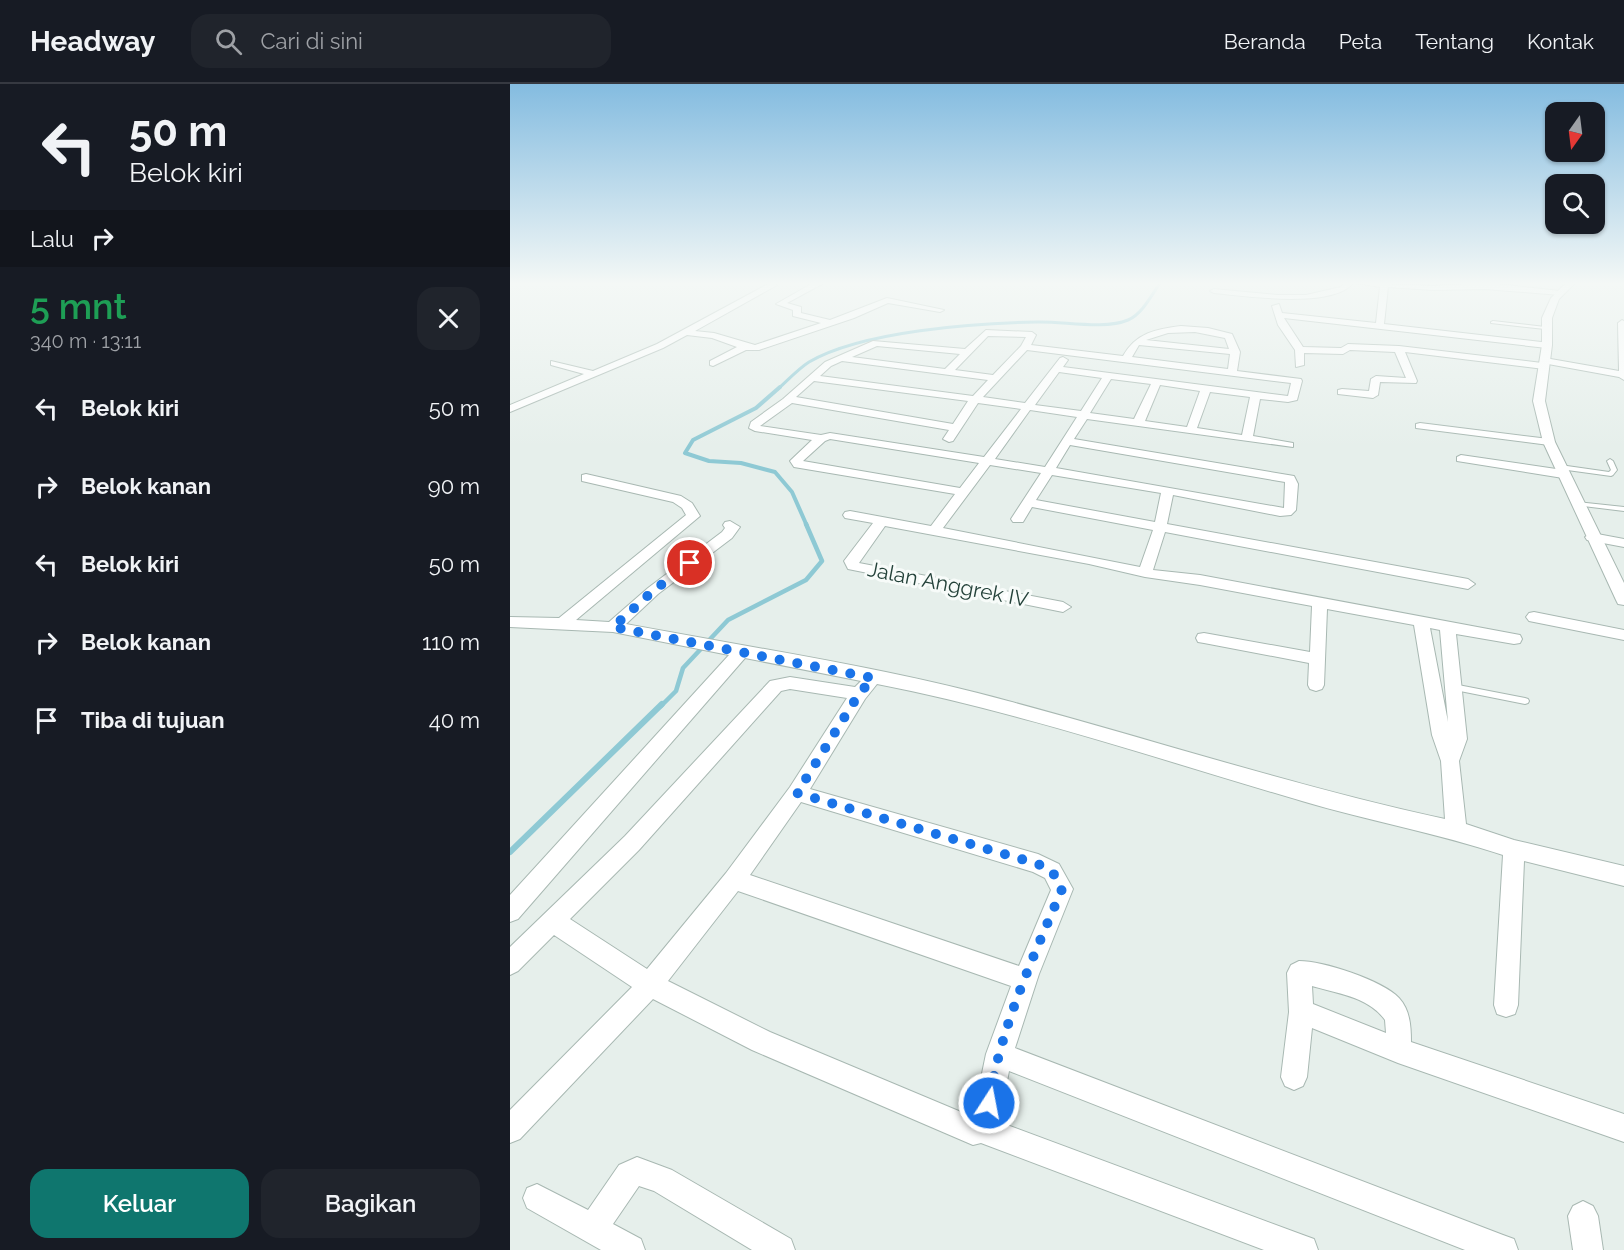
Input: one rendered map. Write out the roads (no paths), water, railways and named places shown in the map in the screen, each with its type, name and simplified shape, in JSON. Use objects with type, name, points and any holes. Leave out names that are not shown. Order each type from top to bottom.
[{"type":"street","points":[[510,409],[595,374],[674,337]]},
{"type":"street","points":[[718,337],[745,347],[756,348],[788,337]]},
{"type":"street","points":[[947,372],[982,337]]},
{"type":"street","points":[[949,439],[975,399],[1025,347],[1030,337]]},
{"type":"street","points":[[1126,359],[1137,342],[1148,337]]},
{"type":"street","points":[[1230,337],[1235,352],[1232,373]]},
{"type":"street","points":[[1289,337],[1300,350],[1299,365],[1299,362]]},
{"type":"street","points":[[1484,337],[1547,345]]},
{"type":"street","points":[[1547,337],[1545,364],[1539,395],[1549,442],[1576,504],[1624,600]]},
{"type":"street","points":[[1300,350],[1343,351],[1347,347],[1399,350],[1545,364],[1624,376],[1623,337]]},
{"type":"street","points":[[967,352],[882,342],[828,364],[789,397],[789,400],[755,424],[755,428],[821,438],[830,436],[988,460],[1168,490],[1286,513],[1291,508],[1292,484],[1286,478],[1068,441]]},
{"type":"street","points":[[1137,342],[1235,352]]},
{"type":"street","points":[[731,369],[713,363],[745,347]]},
{"type":"street","points":[[1025,347],[1297,381],[1291,399],[1057,369]]},
{"type":"street","points":[[1342,392],[1373,395],[1376,379],[1412,381],[1399,350]]},
{"type":"street","points":[[934,531],[1068,352]]},
{"type":"street","points":[[838,358],[994,378]]},
{"type":"street","points":[[554,363],[595,374]]},
{"type":"street","points":[[1172,384],[1179,367]]},
{"type":"street","points":[[1018,519],[1108,376]]},
{"type":"street","points":[[813,378],[1289,445]]},
{"type":"street","points":[[1138,423],[1156,382]]},
{"type":"street","points":[[1191,431],[1206,388]]},
{"type":"street","points":[[1247,439],[1256,395]]},
{"type":"street","points":[[789,400],[956,428]]},
{"type":"street","points":[[1420,426],[1549,442]]},
{"type":"street","points":[[821,438],[796,460],[797,464],[963,492]]},
{"type":"street","points":[[1461,459],[1561,470]]},
{"type":"street","points":[[562,622],[693,516],[687,506],[677,500],[586,478]]},
{"type":"street","points":[[1145,573],[1160,528],[1168,490]]},
{"type":"street","points":[[1029,503],[1468,584]]},
{"type":"street","points":[[850,515],[1145,573],[1200,580],[1514,639]]},
{"type":"street","name":"Jalan Anggrek IV","points":[[882,521],[851,561],[853,566],[1064,607]]},
{"type":"street","points":[[613,627],[653,591],[731,531],[733,527],[730,525]]},
{"type":"street","points":[[1592,537],[1624,543]]},
{"type":"street","points":[[1316,684],[1320,603]]},
{"type":"street","points":[[1534,617],[1624,635]]},
{"type":"street","points":[[510,622],[562,622],[602,628],[613,627],[741,652],[866,686]]},
{"type":"street","points":[[1421,622],[1441,735],[1450,761],[1456,830]]},
{"type":"street","points":[[1448,627],[1458,739],[1450,761]]},
{"type":"street","points":[[1204,638],[1317,659]]},
{"type":"street","points":[[510,911],[741,652]]},
{"type":"street","points":[[510,963],[632,843],[776,685],[790,683],[937,690],[1060,721],[1305,794],[1456,830],[1514,849],[1624,876]]},
{"type":"street","points":[[510,1128],[650,985],[734,880],[797,793],[866,686]]},
{"type":"street","points":[[797,793],[1038,864],[1052,871],[1062,889],[1024,979],[999,1054],[986,1121],[981,1129]]},
{"type":"street","points":[[1506,1005],[1514,849]]},
{"type":"street","points":[[734,880],[1024,979]]},
{"type":"street","points":[[554,922],[650,985],[771,1045],[972,1131],[981,1129],[1304,1250]]},
{"type":"street","points":[[1294,1077],[1301,1012],[1299,973],[1307,973],[1379,996],[1394,1011],[1398,1023],[1398,1050]]},
{"type":"street","points":[[1301,1012],[1398,1050],[1624,1128]]},
{"type":"street","points":[[999,1054],[1503,1250]]},
{"type":"street","points":[[592,1229],[629,1175],[638,1171],[662,1180],[778,1249]]},
{"type":"street","points":[[537,1198],[630,1250]]},
{"type":"street","points":[[1583,1216],[1588,1250]]},
{"type":"lane","points":[[1561,470],[1611,474],[1614,470],[1610,461]]},
{"type":"lane","points":[[1576,504],[1624,509]]},
{"type":"lane","points":[[1453,687],[1525,701]]},
{"type":"waterway","points":[[778,389],[809,362],[832,351],[882,337]]},
{"type":"waterway","points":[[780,387],[756,408],[693,440],[685,453],[709,461],[741,463],[775,472],[792,492],[807,526]]},
{"type":"waterway","points":[[661,706],[676,691],[683,668],[728,620],[806,580],[822,561],[806,524]]},
{"type":"waterway","points":[[510,852],[662,704]]}]
